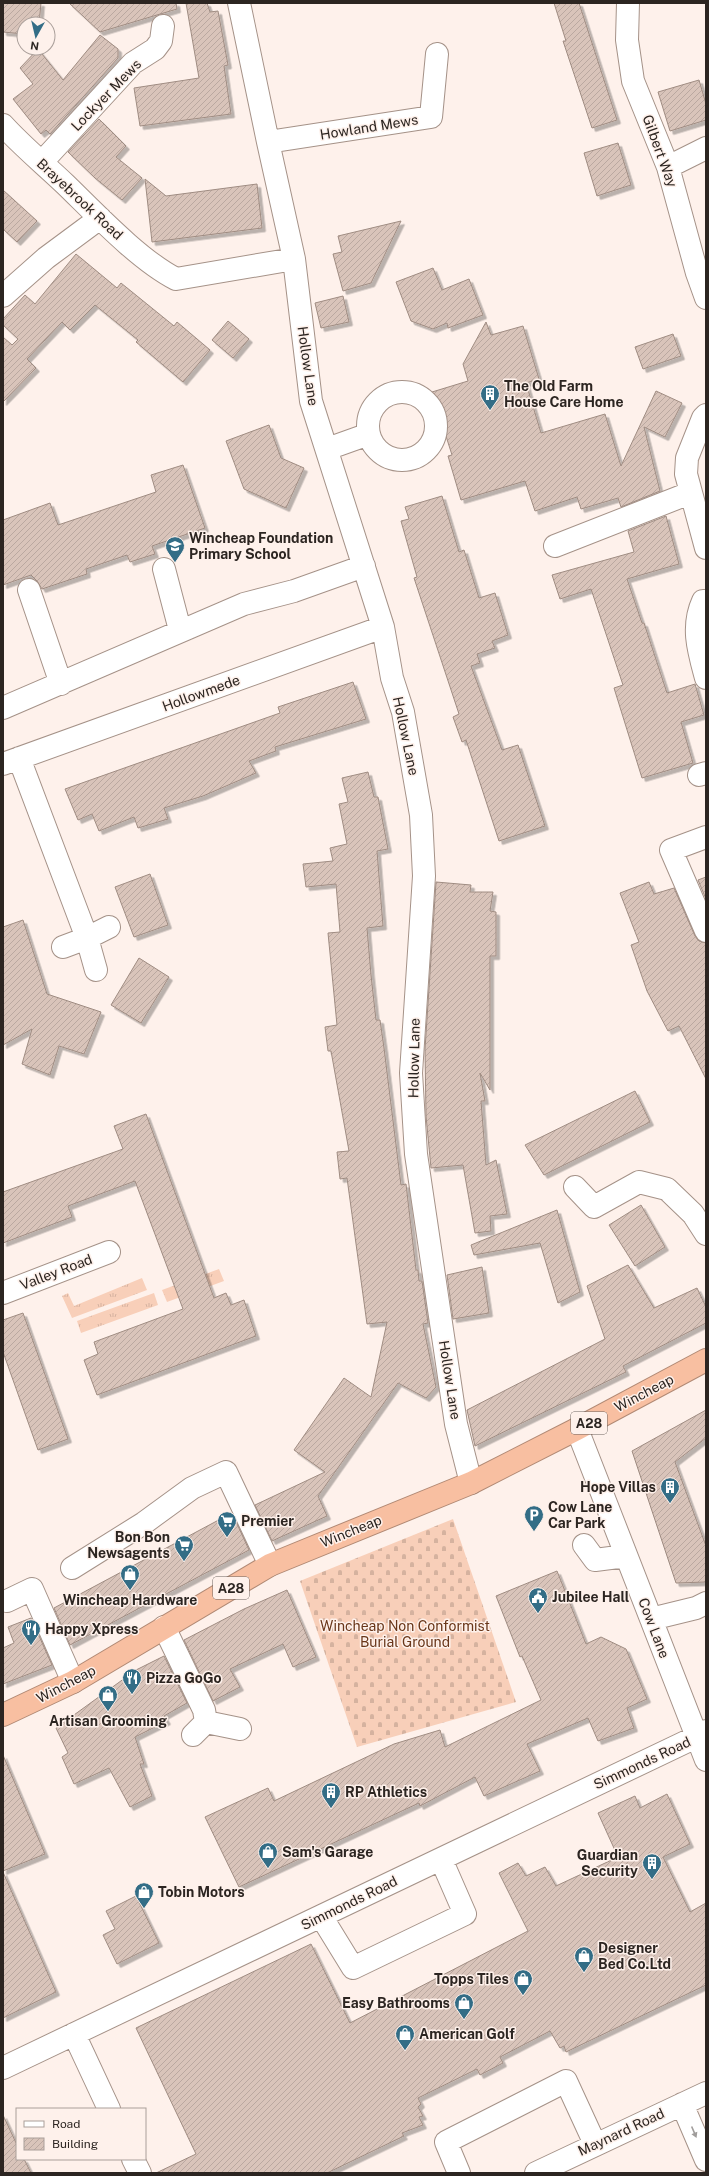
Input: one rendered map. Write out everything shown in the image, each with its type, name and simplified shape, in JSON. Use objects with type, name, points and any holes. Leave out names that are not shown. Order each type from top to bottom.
[{"type":"highway","name":"Wincheap","points":[[3,1714],[73,1682],[270,1565],[471,1483],[577,1429],[706,1360]]},
{"type":"street","name":"Hollow Lane","points":[[240,3],[268,142],[294,259],[311,401],[383,627],[392,678],[403,712],[421,815],[424,876],[411,1073],[416,1154],[456,1424],[471,1483]]},
{"type":"street","name":"Gilbert Way","points":[[628,3],[627,40],[633,81],[668,167],[697,272],[706,298]]},
{"type":"street","name":"Lockyer Mews","points":[[42,162],[133,62],[156,49],[161,41],[162,26]]},
{"type":"street","name":"Howland Mews","points":[[268,142],[431,117],[437,54]]},
{"type":"street","name":"Brayebrook Road","points":[[3,125],[21,145],[42,162],[100,218],[159,270],[176,279],[294,259]]},
{"type":"street","points":[[668,167],[705,152]]},
{"type":"street","points":[[3,296],[46,258],[100,218]]},
{"type":"street","points":[[706,415],[703,418],[687,458],[686,474],[697,501],[706,548]]},
{"type":"street","points":[[327,449],[369,434]]},
{"type":"street","points":[[555,546],[697,501]]},
{"type":"street","points":[[3,708],[61,684],[180,630],[244,604],[294,591],[364,566]]},
{"type":"street","points":[[164,569],[180,630]]},
{"type":"street","points":[[30,590],[61,684]]},
{"type":"street","points":[[706,601],[703,601],[698,613],[696,640],[706,678]]},
{"type":"street","name":"Hollowmede","points":[[96,970],[87,938],[11,761],[383,627]]},
{"type":"street","points":[[706,837],[671,850],[706,931]]},
{"type":"street","points":[[62,947],[87,938],[109,927]]},
{"type":"street","points":[[575,1187],[594,1207],[639,1182],[667,1188],[693,1214],[706,1234]]},
{"type":"street","name":"Valley Road","points":[[3,1293],[109,1252]]},
{"type":"street","name":"Cow Lane","points":[[577,1429],[651,1619],[701,1734],[706,1760]]},
{"type":"street","points":[[72,1568],[144,1523],[192,1488],[226,1472],[270,1565]]},
{"type":"street","points":[[584,1545],[595,1560],[626,1556]]},
{"type":"street","points":[[7,1601],[32,1589],[73,1682]]},
{"type":"street","points":[[651,1619],[696,1608],[706,1603]]},
{"type":"street","points":[[164,1627],[204,1710],[199,1728],[240,1729]]},
{"type":"street","name":"Simmonds Road","points":[[3,2068],[701,1734]]},
{"type":"street","points":[[321,1916],[353,1968],[465,1914],[441,1859]]},
{"type":"street","points":[[74,2034],[109,2108]]},
{"type":"street","points":[[459,2173],[446,2142],[566,2081],[596,2144]]},
{"type":"street","name":"Maynard Road","points":[[536,2173],[706,2093]]},
{"type":"street","points":[[682,2104],[706,2160]]},
{"type":"street","points":[[134,2160],[140,2173]]},
{"type":"green space","points":[[219,1269],[224,1281],[167,1302],[162,1290]]},
{"type":"green space","points":[[142,1278],[147,1290],[72,1318],[62,1296],[68,1293],[74,1306]]},
{"type":"green space","points":[[154,1293],[158,1305],[81,1333],[77,1321]]},
{"type":"green space","name":"Wincheap Non Conformist Burial Ground","points":[[453,1519],[516,1702],[357,1747],[300,1581]]},
{"type":"building","points":[[3,3],[41,3],[40,16],[16,16],[16,33],[3,32]]},
{"type":"building","points":[[69,3],[176,3],[177,9],[100,32]]},
{"type":"building","points":[[186,3],[207,3],[210,12],[218,11],[228,65],[224,66],[231,114],[140,126],[134,88],[199,78]]},
{"type":"building","points":[[554,3],[579,3],[617,120],[592,128],[563,41],[566,41]]},
{"type":"building","points":[[100,35],[118,49],[118,58],[50,134],[46,130],[41,134],[13,99],[33,84],[20,68],[31,56],[44,56],[63,80]]},
{"type":"building","points":[[699,80],[706,104],[706,120],[670,131],[658,92]]},
{"type":"building","points":[[99,119],[126,146],[116,157],[142,178],[122,200],[95,178],[68,152]]},
{"type":"building","points":[[618,143],[631,185],[597,196],[584,153]]},
{"type":"building","points":[[145,179],[166,196],[257,184],[262,228],[152,242]]},
{"type":"building","points":[[3,190],[37,221],[17,242],[3,229]]},
{"type":"building","points":[[401,221],[371,283],[343,291],[333,254],[342,252],[338,236]]},
{"type":"building","points":[[76,254],[117,288],[121,283],[174,326],[177,322],[210,350],[183,382],[136,342],[138,340],[95,305],[70,330],[62,322],[27,359],[36,368],[3,402],[3,337],[12,345],[18,339],[3,325],[3,319],[25,295],[35,304]]},
{"type":"building","points":[[433,268],[442,290],[469,279],[483,315],[448,328],[447,323],[433,329],[411,321],[396,282]]},
{"type":"building","points":[[343,296],[349,322],[321,328],[315,303]]},
{"type":"building","points":[[228,321],[249,339],[233,358],[212,340]]},
{"type":"building","name":"The Old Farm House Care Home","points":[[486,322],[491,335],[523,326],[539,379],[526,383],[541,433],[605,414],[621,466],[656,391],[682,403],[665,437],[644,427],[660,491],[621,507],[618,498],[581,509],[577,497],[535,511],[525,481],[461,500],[448,456],[452,455],[432,392],[468,381],[463,364]]},
{"type":"building","points":[[673,334],[681,356],[643,369],[635,347]]},
{"type":"building","points":[[269,425],[281,458],[304,468],[286,508],[244,489],[226,441]]},
{"type":"building","points":[[183,465],[205,528],[152,546],[155,554],[130,562],[127,555],[86,569],[87,574],[42,589],[31,575],[3,585],[3,520],[50,503],[58,525],[156,492],[151,475]]},
{"type":"building","points":[[442,496],[459,552],[464,550],[479,598],[495,593],[508,635],[492,641],[495,648],[477,654],[480,663],[471,666],[502,750],[518,745],[545,826],[499,841],[466,740],[462,742],[453,717],[459,714],[414,578],[417,577],[401,521],[409,519],[405,507]]},
{"type":"building","points":[[666,516],[679,564],[627,579],[642,623],[644,623],[667,693],[695,684],[704,715],[681,722],[693,763],[642,778],[614,688],[623,685],[591,589],[560,599],[552,575],[634,552],[628,531]]},
{"type":"building","points":[[353,682],[366,719],[275,747],[276,751],[249,761],[256,773],[203,796],[164,808],[168,819],[138,828],[134,817],[99,831],[92,814],[78,820],[65,789],[280,713],[278,707]]},
{"type":"building","points":[[368,772],[374,797],[378,797],[388,849],[377,851],[383,926],[367,928],[371,975],[376,1020],[380,1020],[384,1048],[401,1185],[406,1184],[416,1270],[418,1270],[419,1281],[422,1281],[428,1323],[423,1324],[436,1387],[426,1398],[398,1383],[318,1496],[327,1516],[272,1541],[255,1505],[325,1472],[294,1450],[344,1378],[371,1397],[387,1322],[367,1324],[347,1178],[340,1179],[337,1152],[349,1151],[331,1051],[328,1051],[325,1027],[337,1025],[328,933],[340,932],[336,884],[306,887],[303,864],[333,861],[330,848],[347,844],[339,804],[348,802],[342,778]]},
{"type":"building","points":[[150,874],[168,925],[134,937],[115,887]]},
{"type":"building","points":[[706,877],[706,899],[698,880]]},
{"type":"building","points":[[436,882],[471,885],[470,892],[493,892],[490,911],[496,912],[496,956],[490,956],[490,1090],[480,1073],[485,1101],[481,1101],[486,1165],[496,1160],[507,1214],[490,1216],[491,1231],[475,1233],[463,1165],[431,1168],[426,1116],[425,1049]]},
{"type":"building","points":[[649,882],[654,894],[674,888],[695,936],[699,941],[706,943],[706,1079],[679,1026],[668,1031],[647,991],[631,945],[639,942],[620,893]]},
{"type":"building","points":[[23,920],[47,994],[101,1012],[84,1054],[59,1046],[50,1075],[22,1064],[32,1029],[3,1045],[3,927]]},
{"type":"building","points":[[139,958],[169,977],[141,1023],[111,1005]]},
{"type":"building","points":[[635,1091],[650,1122],[544,1175],[525,1145]]},
{"type":"building","points":[[146,1114],[214,1298],[226,1293],[231,1305],[244,1300],[256,1336],[97,1395],[84,1360],[98,1354],[94,1342],[183,1309],[135,1181],[68,1206],[72,1217],[3,1243],[3,1192],[123,1149],[114,1126]]},
{"type":"building","points":[[641,1205],[665,1247],[635,1266],[609,1225]]},
{"type":"building","points":[[557,1210],[580,1292],[558,1303],[540,1243],[474,1255],[471,1245]]},
{"type":"building","points":[[628,1265],[654,1308],[697,1288],[706,1307],[706,1323],[623,1366],[626,1372],[475,1446],[467,1410],[605,1339],[587,1286]]},
{"type":"building","points":[[482,1267],[489,1313],[453,1319],[447,1275]]},
{"type":"building","points":[[23,1313],[68,1439],[38,1450],[3,1352],[3,1320]]},
{"type":"building","name":"Hope Villas","points":[[706,1410],[706,1438],[675,1462],[706,1546],[706,1582],[676,1583],[632,1451]]},
{"type":"building","points":[[228,1515],[229,1517],[233,1515],[249,1550],[70,1645],[54,1608]]},
{"type":"building","points":[[557,1571],[586,1644],[601,1637],[626,1649],[647,1699],[627,1708],[634,1728],[598,1741],[588,1718],[527,1744],[540,1771],[484,1796],[475,1777],[420,1806],[419,1803],[239,1887],[205,1817],[268,1788],[274,1801],[394,1744],[440,1730],[445,1747],[541,1700],[522,1656],[520,1657],[496,1596]]},
{"type":"building","points":[[287,1590],[316,1657],[293,1667],[283,1644],[230,1669],[240,1687],[213,1701],[184,1640],[244,1609]]},
{"type":"building","name":"Happy Xpress","points":[[31,1618],[52,1665],[3,1684],[3,1648],[14,1643],[8,1627]]},
{"type":"building","points":[[164,1656],[187,1703],[164,1716],[167,1721],[135,1737],[144,1764],[140,1764],[152,1796],[130,1807],[109,1768],[74,1784],[62,1757],[68,1753],[56,1728],[136,1670]]},
{"type":"building","points":[[3,1755],[45,1854],[3,1871]]},
{"type":"building","points":[[667,1794],[690,1844],[663,1857],[690,1912],[706,1903],[706,1985],[566,2052],[564,2046],[560,2048],[550,2031],[500,2057],[503,2063],[480,2075],[477,2069],[418,2098],[421,2104],[418,2107],[423,2116],[419,2117],[423,2125],[402,2133],[404,2136],[327,2173],[156,2173],[196,2154],[136,2028],[311,1944],[350,2023],[528,1931],[499,1873],[518,1863],[526,1876],[545,1867],[556,1886],[618,1857],[598,1813],[635,1796],[640,1808]]},
{"type":"building","points":[[3,1872],[56,1992],[3,2018]]},
{"type":"building","points":[[136,1896],[159,1943],[117,1964],[103,1935],[115,1929],[106,1911]]},
{"type":"building","points":[[3,2115],[16,2143],[16,2160],[24,2160],[31,2173],[3,2173]]},
{"type":"place","name":"The Old Farm House Care Home","points":[[490,411]]},
{"type":"place","name":"Wincheap Foundation Primary School","points":[[175,563]]},
{"type":"place","name":"Hope Villas","points":[[670,1504]]},
{"type":"place","name":"Cow Lane Car Park","points":[[534,1532]]},
{"type":"place","name":"Premier","points":[[227,1538]]},
{"type":"place","name":"Bon Bon Newsagents","points":[[184,1562]]},
{"type":"place","name":"Wincheap Hardware","points":[[130,1591]]},
{"type":"place","name":"Jubilee Hall","points":[[538,1614]]},
{"type":"place","name":"Happy Xpress","points":[[31,1646]]},
{"type":"place","name":"Pizza GoGo","points":[[132,1695]]},
{"type":"place","name":"Artisan Grooming","points":[[108,1712]]},
{"type":"place","name":"RP Athletics","points":[[331,1809]]},
{"type":"place","name":"Sam's Garage","points":[[268,1869]]},
{"type":"place","name":"Guardian Security","points":[[652,1880]]},
{"type":"place","name":"Tobin Motors","points":[[144,1909]]},
{"type":"place","name":"Designer Bed Co.Ltd","points":[[584,1973]]},
{"type":"place","name":"Topps Tiles","points":[[523,1996]]},
{"type":"place","name":"Easy Bathrooms","points":[[464,2020]]},
{"type":"place","name":"American Golf","points":[[405,2051]]}]
